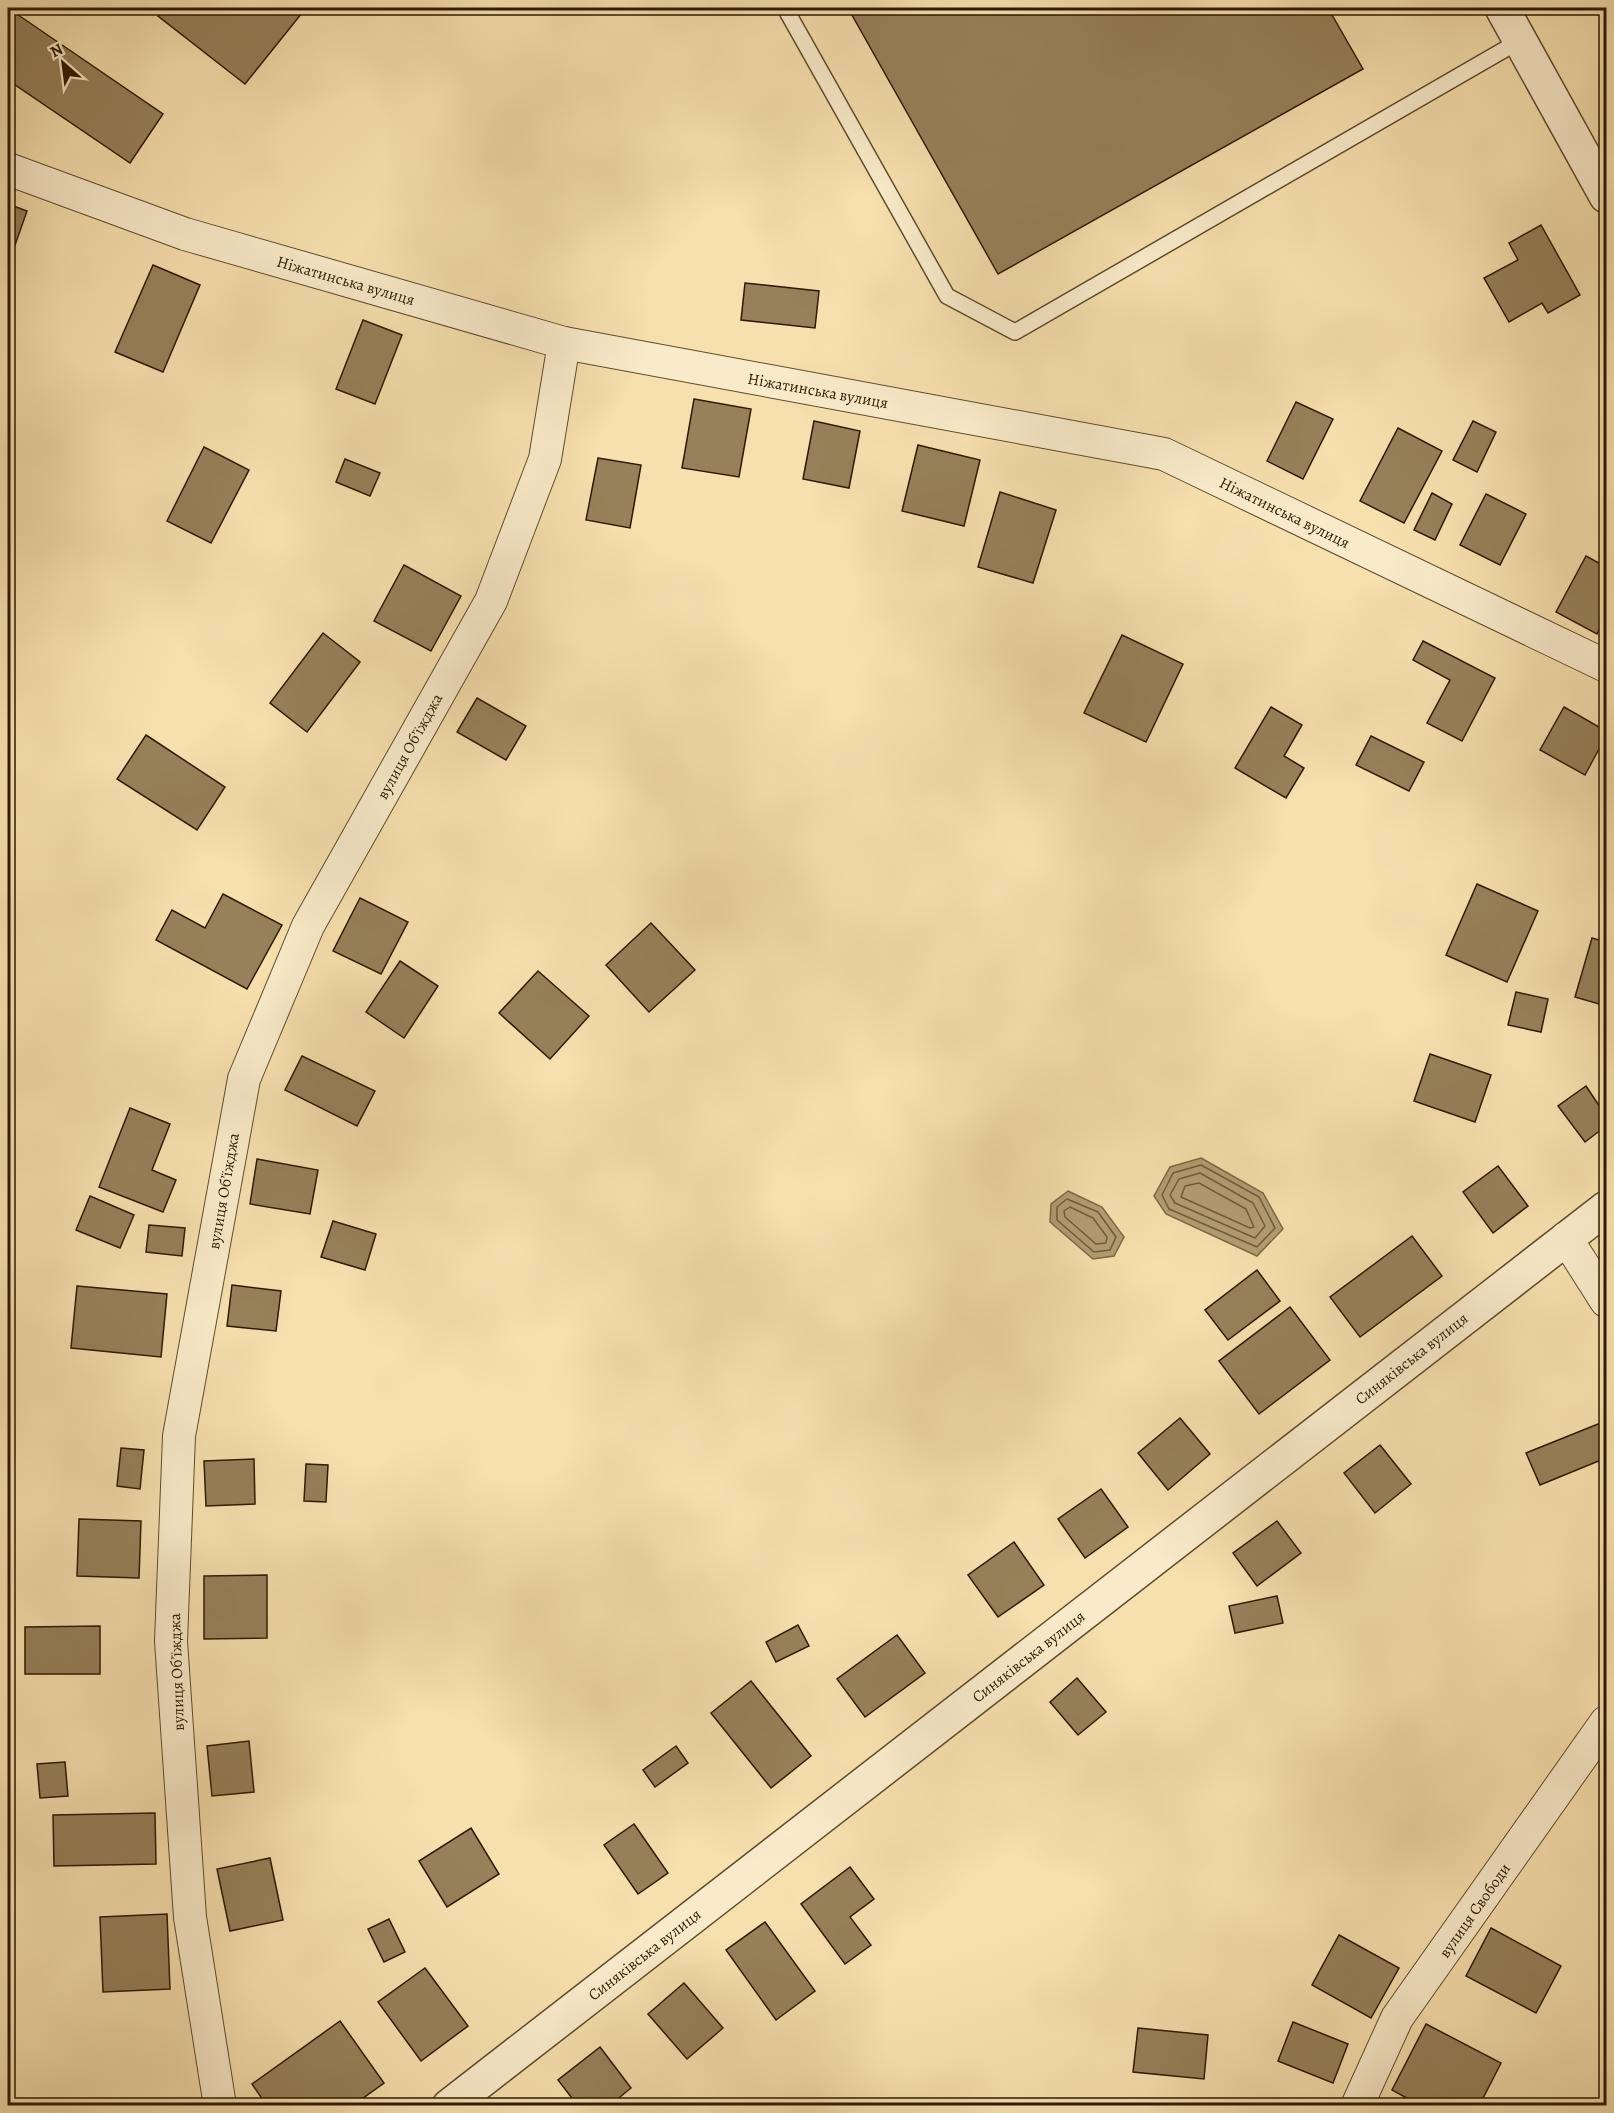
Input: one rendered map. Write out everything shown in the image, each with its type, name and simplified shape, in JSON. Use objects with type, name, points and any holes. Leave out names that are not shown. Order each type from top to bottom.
[{"type":"street","points":[[1502,8],[1606,196]]},
{"type":"street","name":"Ніжатинська вулиця","points":[[8,169],[184,234],[564,343],[1164,454],[1606,666]]},
{"type":"street","name":"вулиця Обʼїжджа","points":[[220,2106],[190,1917],[171,1641],[179,1436],[244,1079],[308,926],[491,601],[545,459],[564,343]]},
{"type":"street","name":"Синяківська вулиця","points":[[449,2106],[1606,1208]]},
{"type":"street","points":[[1566,1238],[1606,1301]]},
{"type":"street","name":"вулиця Свободи","points":[[1357,2106],[1397,2018],[1606,1722]]},
{"type":"lane","points":[[784,8],[947,296],[1015,332],[1521,40]]},
{"type":"water","points":[[1201,1158],[1263,1193],[1283,1229],[1257,1256],[1166,1214],[1154,1196],[1170,1167]]},
{"type":"water","points":[[1068,1191],[1102,1207],[1124,1237],[1114,1256],[1093,1259],[1050,1222],[1051,1204]]},
{"type":"building","points":[[8,8],[163,114],[130,163],[8,80]]},
{"type":"building","points":[[164,8],[306,8],[245,84],[158,16]]},
{"type":"building","points":[[848,8],[1328,8],[1363,69],[998,274]]},
{"type":"building","points":[[8,204],[27,211],[8,265]]},
{"type":"building","points":[[1541,225],[1580,295],[1548,313],[1542,303],[1509,322],[1484,278],[1518,260],[1509,243]]},
{"type":"building","points":[[153,265],[200,285],[163,372],[115,352]]},
{"type":"building","points":[[745,283],[819,291],[815,328],[741,320]]},
{"type":"building","points":[[363,320],[402,335],[375,404],[336,389]]},
{"type":"building","points":[[694,399],[751,409],[739,477],[682,468]]},
{"type":"building","points":[[1296,402],[1333,419],[1303,479],[1267,461]]},
{"type":"building","points":[[814,421],[860,431],[849,488],[803,479]]},
{"type":"building","points":[[1473,421],[1496,432],[1477,472],[1453,460]]},
{"type":"building","points":[[1398,428],[1442,451],[1404,523],[1360,501]]},
{"type":"building","points":[[918,445],[980,460],[964,526],[902,511]]},
{"type":"building","points":[[204,447],[249,470],[211,543],[167,521]]},
{"type":"building","points":[[598,458],[641,465],[630,528],[586,520]]},
{"type":"building","points":[[345,459],[380,473],[370,496],[336,482]]},
{"type":"building","points":[[1000,492],[1056,510],[1033,583],[978,567]]},
{"type":"building","points":[[1432,493],[1452,504],[1435,540],[1414,530]]},
{"type":"building","points":[[1486,494],[1526,514],[1500,565],[1460,545]]},
{"type":"building","points":[[1586,556],[1606,567],[1606,616],[1597,634],[1556,612]]},
{"type":"building","points":[[404,565],[461,596],[431,651],[374,621]]},
{"type":"building","points":[[323,633],[360,662],[307,732],[270,703]]},
{"type":"building","points":[[1122,635],[1183,664],[1146,742],[1084,713]]},
{"type":"building","points":[[1423,641],[1495,678],[1462,741],[1427,723],[1450,680],[1413,660]]},
{"type":"building","points":[[477,698],[526,726],[506,760],[457,732]]},
{"type":"building","points":[[1271,707],[1302,725],[1284,756],[1304,768],[1286,798],[1235,768]]},
{"type":"building","points":[[1564,707],[1606,731],[1606,736],[1585,775],[1540,750]]},
{"type":"building","points":[[146,735],[225,787],[197,830],[117,779]]},
{"type":"building","points":[[1371,736],[1424,762],[1409,791],[1356,765]]},
{"type":"building","points":[[1477,884],[1538,911],[1507,982],[1446,955]]},
{"type":"building","points":[[223,894],[282,925],[247,989],[156,940],[172,910],[205,928]]},
{"type":"building","points":[[360,898],[408,922],[381,974],[333,951]]},
{"type":"building","points":[[651,923],[695,970],[649,1012],[606,965]]},
{"type":"building","points":[[1592,938],[1606,942],[1606,1006],[1575,997]]},
{"type":"building","points":[[400,961],[438,986],[404,1038],[366,1012]]},
{"type":"building","points":[[538,971],[589,1016],[550,1059],[499,1013]]},
{"type":"building","points":[[1516,992],[1548,999],[1541,1032],[1508,1025]]},
{"type":"building","points":[[1430,1054],[1491,1075],[1475,1122],[1414,1101]]},
{"type":"building","points":[[302,1056],[375,1091],[357,1126],[285,1090]]},
{"type":"building","points":[[1586,1086],[1606,1116],[1606,1126],[1585,1142],[1558,1106]]},
{"type":"building","points":[[130,1108],[170,1124],[152,1170],[176,1180],[163,1212],[99,1187]]},
{"type":"building","points":[[257,1159],[318,1170],[310,1214],[250,1204]]},
{"type":"building","points":[[1498,1166],[1528,1206],[1493,1233],[1463,1192]]},
{"type":"building","points":[[90,1196],[134,1215],[120,1248],[76,1230]]},
{"type":"building","points":[[333,1221],[376,1234],[365,1270],[321,1257]]},
{"type":"building","points":[[149,1225],[185,1228],[182,1256],[146,1252]]},
{"type":"building","points":[[1412,1236],[1442,1276],[1360,1337],[1330,1297]]},
{"type":"building","points":[[1257,1270],[1280,1301],[1228,1340],[1205,1310]]},
{"type":"building","points":[[232,1285],[281,1291],[276,1331],[227,1326]]},
{"type":"building","points":[[77,1286],[167,1294],[161,1357],[71,1348]]},
{"type":"building","points":[[1290,1307],[1330,1360],[1259,1414],[1219,1361]]},
{"type":"building","points":[[1180,1418],[1210,1454],[1168,1490],[1138,1453]]},
{"type":"building","points":[[1603,1422],[1606,1431],[1606,1458],[1540,1485],[1526,1453]]},
{"type":"building","points":[[1380,1445],[1411,1484],[1375,1513],[1344,1473]]},
{"type":"building","points":[[121,1448],[144,1450],[140,1489],[117,1486]]},
{"type":"building","points":[[254,1459],[255,1504],[206,1506],[204,1461]]},
{"type":"building","points":[[306,1464],[328,1465],[326,1502],[304,1501]]},
{"type":"building","points":[[1101,1489],[1128,1527],[1085,1558],[1058,1519]]},
{"type":"building","points":[[79,1519],[141,1521],[139,1578],[77,1576]]},
{"type":"building","points":[[1277,1521],[1301,1553],[1257,1586],[1233,1553]]},
{"type":"building","points":[[1014,1542],[1044,1585],[998,1617],[968,1575]]},
{"type":"building","points":[[267,1575],[267,1638],[204,1639],[204,1576]]},
{"type":"building","points":[[1277,1596],[1283,1623],[1235,1633],[1229,1606]]},
{"type":"building","points":[[798,1625],[809,1646],[776,1662],[766,1642]]},
{"type":"building","points":[[100,1626],[100,1674],[25,1674],[25,1627]]},
{"type":"building","points":[[897,1635],[925,1673],[865,1717],[837,1679]]},
{"type":"building","points":[[1077,1678],[1106,1712],[1078,1735],[1050,1702]]},
{"type":"building","points":[[751,1681],[811,1756],[771,1788],[711,1713]]},
{"type":"building","points":[[249,1741],[254,1792],[212,1796],[207,1746]]},
{"type":"building","points":[[676,1746],[688,1763],[655,1787],[643,1770]]},
{"type":"building","points":[[65,1762],[68,1796],[40,1798],[37,1764]]},
{"type":"building","points":[[155,1813],[156,1864],[54,1866],[53,1815]]},
{"type":"building","points":[[634,1824],[668,1873],[638,1894],[604,1845]]},
{"type":"building","points":[[471,1828],[499,1874],[447,1907],[419,1861]]},
{"type":"building","points":[[270,1858],[283,1920],[230,1931],[217,1869]]},
{"type":"building","points":[[850,1867],[874,1899],[850,1917],[871,1945],[845,1964],[801,1904]]},
{"type":"building","points":[[167,1914],[170,1989],[103,1992],[100,1917]]},
{"type":"building","points":[[389,1919],[405,1952],[384,1962],[368,1929]]},
{"type":"building","points":[[765,1922],[815,1991],[776,2020],[726,1950]]},
{"type":"building","points":[[1491,1928],[1561,1966],[1536,2013],[1466,1976]]},
{"type":"building","points":[[1339,1935],[1399,1968],[1371,2018],[1312,1985]]},
{"type":"building","points":[[425,1968],[468,2026],[421,2061],[378,2002]]},
{"type":"building","points":[[684,1983],[723,2028],[687,2059],[648,2014]]},
{"type":"building","points":[[340,2021],[384,2083],[352,2106],[267,2106],[252,2084]]},
{"type":"building","points":[[1293,2022],[1348,2044],[1333,2083],[1278,2061]]},
{"type":"building","points":[[1426,2024],[1501,2063],[1479,2106],[1421,2106],[1392,2090]]},
{"type":"building","points":[[1138,2028],[1208,2035],[1204,2079],[1133,2072]]},
{"type":"building","points":[[600,2047],[631,2088],[609,2106],[578,2106],[558,2080]]},
{"type":"building","points":[[11,2102],[70,2102],[70,2106],[11,2106]]}]
